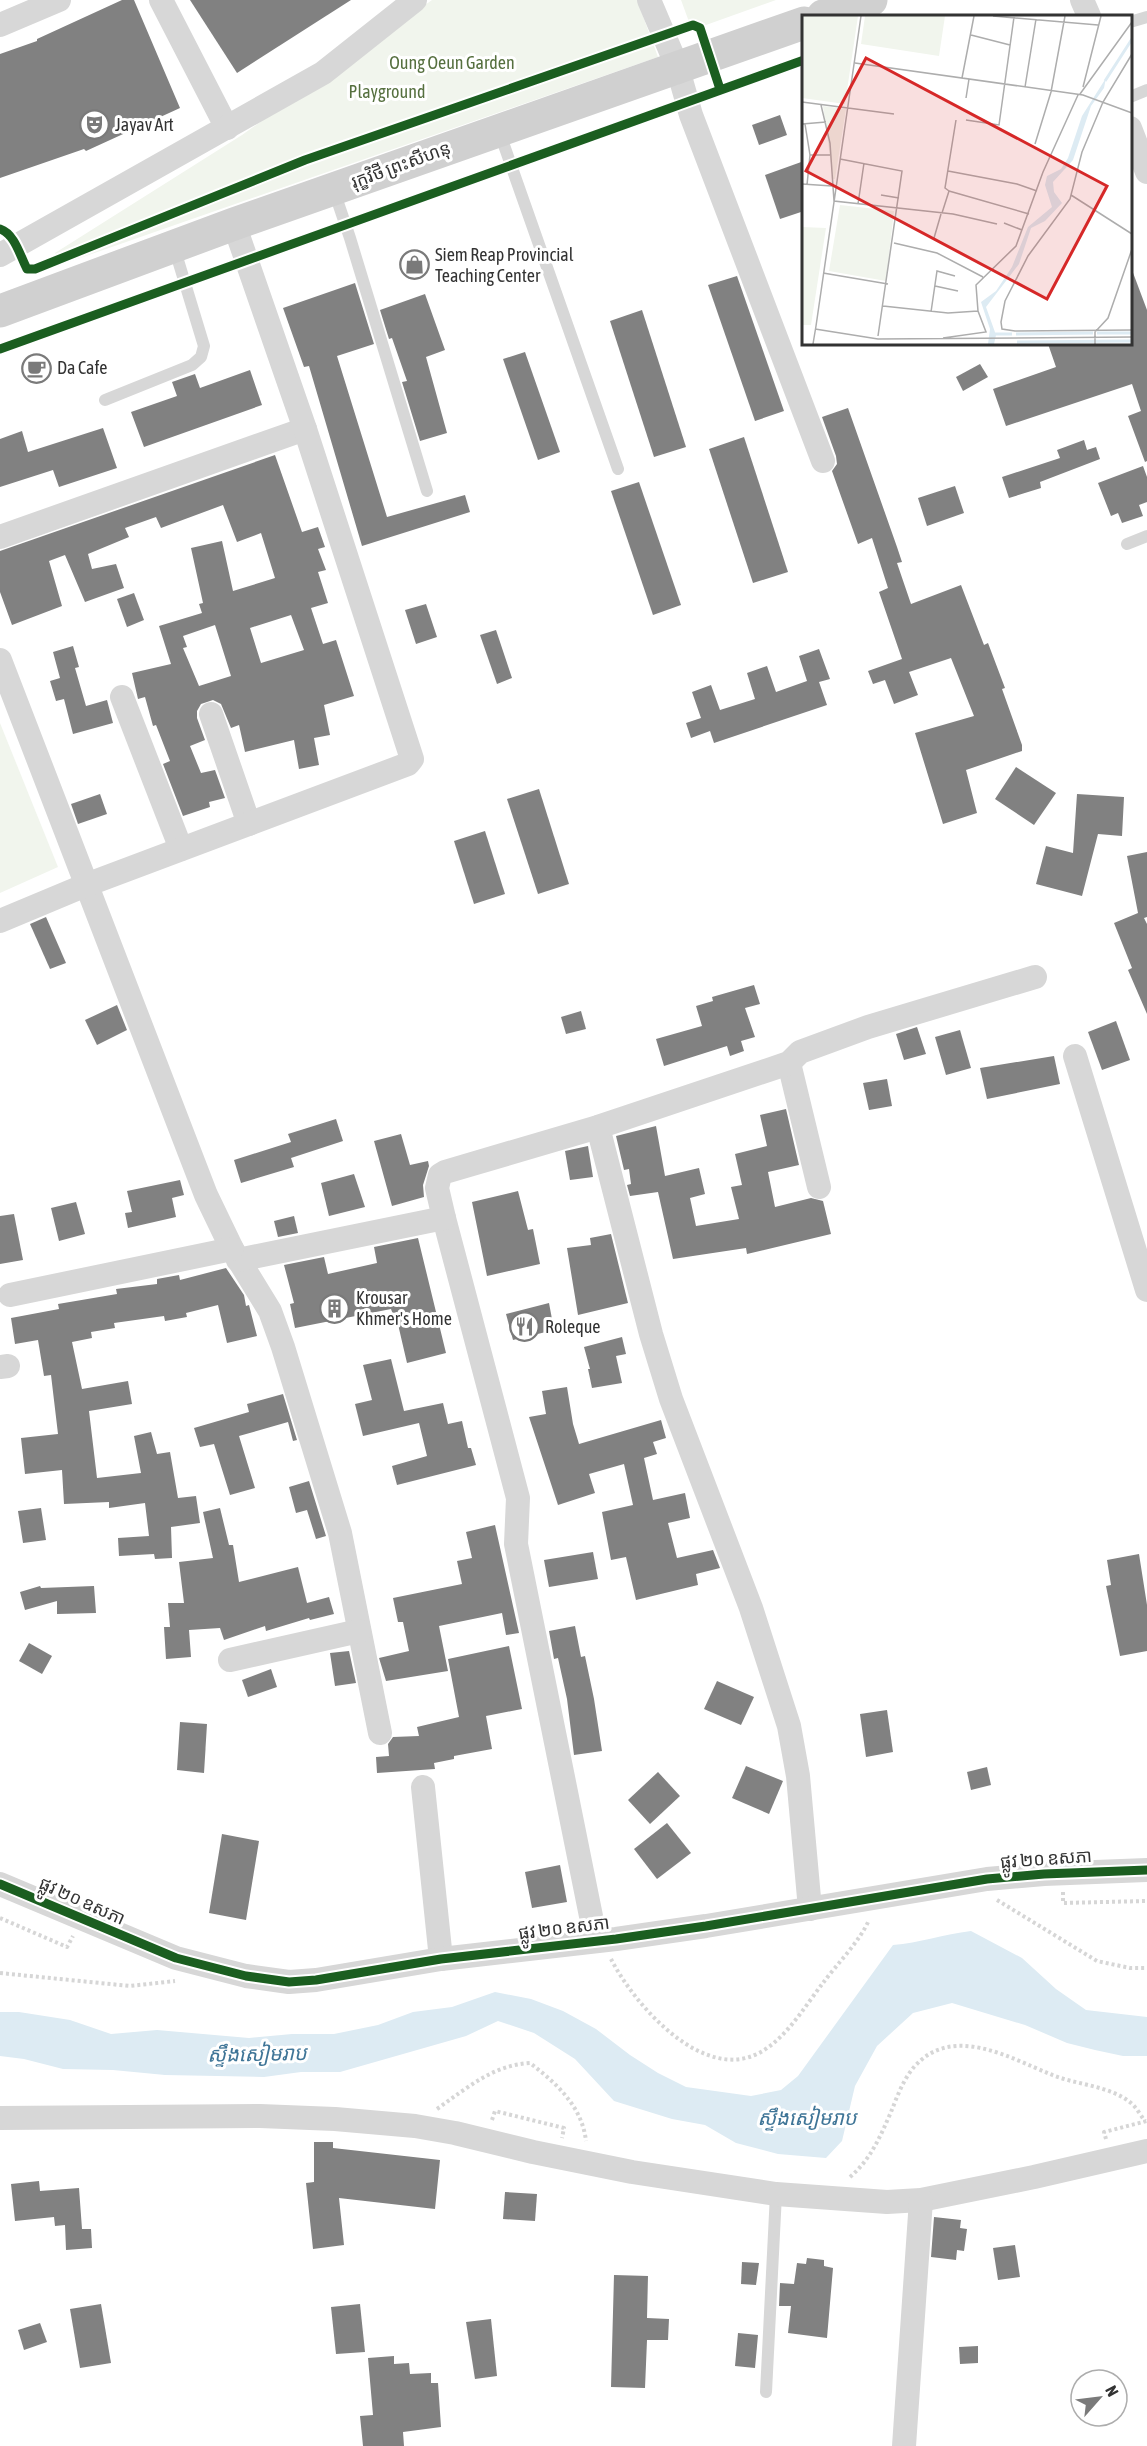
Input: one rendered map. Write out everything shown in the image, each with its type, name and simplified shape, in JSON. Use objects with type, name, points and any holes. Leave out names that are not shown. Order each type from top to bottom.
[{"type":"street","points":[[0,25],[34,5],[59,0]]},
{"type":"street","points":[[161,0],[227,128]]},
{"type":"street","points":[[0,255],[323,73],[416,0]]},
{"type":"street","points":[[649,0],[677,66],[691,115],[823,461]]},
{"type":"street","points":[[1082,0],[1089,15]]},
{"type":"street","points":[[827,15],[876,3]]},
{"type":"street","name":"រុក្ខវិថី ព្រះសីហនុ","points":[[2,306],[802,24]]},
{"type":"street","points":[[1132,131],[1147,172]]},
{"type":"street","points":[[0,921],[87,885],[408,764],[412,759],[305,429],[234,224]]},
{"type":"street","points":[[0,537],[305,429]]},
{"type":"street","points":[[0,660],[206,1195],[235,1254],[270,1311],[283,1347],[340,1533],[380,1733]]},
{"type":"street","points":[[122,697],[181,849]]},
{"type":"street","points":[[211,714],[249,824]]},
{"type":"street","points":[[602,1947],[516,1544],[519,1498],[444,1218],[437,1188],[440,1175],[789,1063],[800,1052],[868,1027],[1035,977]]},
{"type":"street","points":[[1075,1056],[1147,1290]]},
{"type":"street","points":[[789,1063],[819,1187]]},
{"type":"street","points":[[598,1126],[651,1334],[671,1399],[751,1608],[789,1726],[798,1776],[810,1909]]},
{"type":"street","points":[[10,1295],[444,1218]]},
{"type":"street","points":[[230,1660],[359,1631]]},
{"type":"street","points":[[423,1787],[441,1959]]},
{"type":"street","name":"ផ្លូវ ២០ ឧសភា","points":[[0,1884],[148,1948],[199,1966],[289,1982],[316,1980],[441,1959],[602,1947],[706,1926],[987,1879],[1147,1870]]},
{"type":"street","points":[[0,2118],[260,2116],[335,2119],[415,2126],[632,2172],[776,2194],[887,2202],[921,2200],[1147,2151]]},
{"type":"street","points":[[904,2446],[921,2200]]},
{"type":"lane","points":[[1132,22],[1147,17]]},
{"type":"lane","points":[[1132,97],[1147,90]]},
{"type":"lane","points":[[498,130],[618,469]]},
{"type":"lane","points":[[333,189],[427,491]]},
{"type":"lane","points":[[105,400],[192,365],[201,357],[204,346],[174,246]]},
{"type":"lane","points":[[1127,544],[1147,536]]},
{"type":"lane","points":[[766,2392],[776,2194]]},
{"type":"path","points":[[996,1899],[1050,1935],[1097,1961],[1130,1968],[1147,1968]]},
{"type":"path","points":[[602,1947],[620,1976],[667,2030],[691,2046],[717,2058],[736,2060],[759,2053],[777,2039],[808,2002],[870,1917]]},
{"type":"path","points":[[0,1973],[130,1986],[182,1978]]},
{"type":"path","points":[[847,2179],[865,2163],[874,2150],[904,2082],[914,2067],[927,2056],[958,2045],[971,2045],[989,2050],[1067,2082],[1111,2092],[1131,2104],[1147,2121]]},
{"type":"path","points":[[429,2114],[491,2072],[513,2064],[530,2062],[549,2078],[578,2110],[585,2131],[587,2151]]},
{"type":"green space","name":"Oung Oeun Garden","points":[[432,0],[637,0],[658,57],[60,265],[55,253],[242,135]]},
{"type":"green space","points":[[681,0],[776,0],[692,30]]},
{"type":"green space","points":[[0,723],[58,867],[0,893]]},
{"type":"water","name":"ស្ទឹងសៀមរាប","points":[[971,1931],[1022,1958],[1056,1989],[1086,2010],[1147,2017],[1147,2056],[1123,2056],[1067,2043],[1025,2025],[952,2003],[913,2013],[877,2046],[855,2086],[842,2141],[826,2158],[778,2154],[736,2143],[705,2125],[672,2119],[614,2101],[575,2059],[534,2033],[498,2021],[466,2036],[340,2072],[301,2072],[264,2077],[165,2075],[113,2070],[63,2069],[24,2059],[0,2056],[0,2012],[19,2012],[70,2020],[111,2034],[157,2030],[249,2038],[292,2034],[334,2034],[378,2025],[413,2012],[452,2007],[495,1992],[531,1999],[563,2011],[596,2029],[658,2073],[686,2087],[751,2096],[781,2090],[798,2076],[893,1945]]},
{"type":"building","points":[[122,0],[134,0],[180,108],[86,151],[84,149],[0,178],[0,54],[37,41],[37,39]]},
{"type":"building","points":[[190,0],[351,0],[237,73]]},
{"type":"building","points":[[780,115],[787,135],[759,145],[752,125]]},
{"type":"building","points":[[802,162],[802,212],[780,219],[765,175]]},
{"type":"building","points":[[418,252],[424,270],[406,276],[400,259]]},
{"type":"building","points":[[1132,270],[1147,310],[1147,461],[1145,462],[1128,416],[1141,411],[1132,384],[1006,426],[993,389],[1056,367],[1048,345],[1132,345]]},
{"type":"building","points":[[737,276],[784,411],[755,421],[708,285]]},
{"type":"building","points":[[355,283],[374,344],[337,356],[387,517],[465,495],[470,512],[362,546],[309,366],[304,367],[283,308]]},
{"type":"building","points":[[425,294],[445,350],[426,357],[447,433],[420,441],[402,382],[407,381],[392,338],[389,339],[380,310]]},
{"type":"building","points":[[642,310],[686,447],[654,457],[610,321]]},
{"type":"building","points":[[525,352],[560,452],[538,460],[503,359]]},
{"type":"building","points":[[980,364],[988,377],[963,391],[956,377]]},
{"type":"building","points":[[250,370],[262,405],[144,447],[131,412],[177,396],[172,382],[195,374],[200,388]]},
{"type":"building","points":[[848,408],[902,562],[897,563],[911,604],[961,585],[984,645],[988,643],[1005,688],[1002,689],[1022,745],[1022,751],[966,770],[977,813],[943,824],[915,733],[974,716],[951,658],[909,672],[918,695],[894,704],[885,680],[873,684],[868,671],[902,659],[879,592],[888,588],[872,538],[858,544],[832,471],[837,464],[836,456],[822,417]]},
{"type":"building","points":[[103,428],[117,468],[59,487],[53,470],[0,487],[0,439],[22,431],[28,452]]},
{"type":"building","points":[[744,437],[788,572],[753,583],[709,449]]},
{"type":"building","points":[[1084,440],[1087,450],[1096,447],[1100,459],[1040,482],[1041,488],[1009,498],[1002,477],[1060,458],[1057,450]]},
{"type":"building","points":[[275,455],[302,532],[318,527],[325,547],[318,549],[326,570],[318,572],[328,603],[311,608],[323,644],[336,640],[354,696],[324,705],[330,735],[314,738],[319,765],[299,769],[294,740],[245,752],[239,725],[231,728],[221,704],[213,700],[201,704],[197,711],[197,718],[205,740],[190,746],[201,773],[215,770],[225,798],[209,802],[210,807],[183,816],[163,764],[170,761],[156,725],[153,726],[145,697],[138,699],[132,673],[171,664],[159,626],[202,613],[199,604],[203,603],[191,548],[222,541],[233,591],[275,578],[261,533],[237,542],[223,505],[161,528],[156,517],[125,528],[129,537],[88,554],[92,569],[116,564],[124,588],[85,602],[65,555],[49,561],[62,606],[12,625],[0,592],[0,551]],"holes":[[[291,615],[304,650],[261,663],[250,628]],[[215,625],[231,676],[199,686],[183,648],[187,647],[183,636]]]},
{"type":"building","points":[[1143,466],[1147,477],[1147,502],[1139,505],[1143,516],[1122,523],[1118,513],[1111,516],[1098,483]]},
{"type":"building","points":[[639,482],[681,605],[653,615],[611,491]]},
{"type":"building","points":[[955,486],[964,513],[927,526],[918,498]]},
{"type":"building","points":[[134,593],[144,620],[127,627],[117,599]]},
{"type":"building","points":[[426,604],[437,637],[416,644],[405,610]]},
{"type":"building","points":[[496,630],[512,678],[497,684],[480,635]]},
{"type":"building","points":[[73,646],[79,667],[75,668],[86,706],[107,700],[113,723],[73,734],[64,699],[56,701],[50,681],[60,678],[53,652]]},
{"type":"building","points":[[819,649],[830,679],[819,682],[827,705],[714,743],[710,731],[691,738],[686,723],[701,718],[692,692],[711,685],[720,710],[755,699],[747,673],[767,666],[776,692],[807,681],[799,656]]},
{"type":"building","points":[[1016,767],[1056,793],[1034,825],[995,799]]},
{"type":"building","points":[[539,789],[569,884],[538,894],[507,799]]},
{"type":"building","points":[[100,794],[107,814],[78,824],[71,804]]},
{"type":"building","points":[[1077,794],[1124,797],[1122,836],[1098,834],[1082,896],[1036,884],[1046,846],[1073,853]]},
{"type":"building","points":[[485,831],[505,894],[474,904],[454,841]]},
{"type":"building","points":[[1147,852],[1147,917],[1144,918],[1147,924],[1147,1014],[1128,970],[1132,968],[1114,923],[1138,913],[1127,856]]},
{"type":"building","points":[[46,917],[66,963],[50,969],[30,924]]},
{"type":"building","points":[[754,985],[760,1004],[745,1008],[755,1037],[741,1041],[744,1051],[730,1056],[727,1046],[664,1066],[656,1039],[702,1026],[696,1006],[713,1001],[712,997]]},
{"type":"building","points":[[117,1005],[127,1030],[97,1045],[85,1020]]},
{"type":"building","points":[[581,1011],[586,1029],[566,1034],[561,1017]]},
{"type":"building","points":[[1116,1021],[1130,1060],[1102,1070],[1088,1032]]},
{"type":"building","points":[[917,1027],[926,1054],[904,1060],[896,1034]]},
{"type":"building","points":[[960,1030],[971,1068],[946,1075],[935,1037]]},
{"type":"building","points":[[1054,1056],[1060,1084],[987,1099],[980,1068]]},
{"type":"building","points":[[887,1079],[892,1106],[869,1110],[863,1083]]},
{"type":"building","points":[[786,1109],[799,1165],[768,1172],[775,1207],[811,1198],[823,1201],[831,1234],[747,1254],[746,1248],[673,1259],[658,1192],[630,1196],[627,1185],[631,1184],[629,1169],[624,1170],[616,1136],[656,1126],[665,1176],[699,1168],[705,1194],[690,1198],[696,1226],[739,1219],[731,1187],[742,1185],[735,1154],[767,1146],[760,1115]]},
{"type":"building","points":[[336,1119],[343,1141],[291,1158],[294,1167],[241,1183],[234,1160],[291,1142],[288,1134]]},
{"type":"building","points":[[401,1134],[410,1165],[428,1161],[429,1166],[423,1185],[424,1197],[392,1206],[374,1141]]},
{"type":"building","points":[[588,1146],[593,1177],[570,1180],[565,1151]]},
{"type":"building","points":[[354,1174],[365,1207],[329,1216],[321,1183]]},
{"type":"building","points":[[180,1180],[184,1195],[172,1198],[176,1217],[128,1228],[125,1213],[132,1212],[127,1191]]},
{"type":"building","points":[[518,1191],[528,1230],[533,1229],[540,1264],[487,1276],[472,1202]]},
{"type":"building","points":[[76,1202],[85,1234],[59,1241],[51,1208]]},
{"type":"building","points":[[14,1214],[23,1260],[0,1264],[0,1216]]},
{"type":"building","points":[[294,1216],[298,1233],[278,1237],[274,1221]]},
{"type":"building","points":[[611,1234],[628,1303],[578,1315],[567,1248],[591,1245],[590,1238]]},
{"type":"building","points":[[418,1238],[446,1353],[407,1363],[397,1320],[391,1309],[295,1328],[290,1304],[294,1303],[284,1265],[324,1257],[328,1274],[377,1263],[374,1247]]},
{"type":"building","points":[[226,1268],[244,1295],[246,1306],[249,1305],[257,1336],[227,1343],[218,1305],[186,1313],[187,1317],[165,1321],[164,1316],[114,1323],[115,1328],[91,1332],[92,1338],[72,1342],[82,1389],[128,1381],[132,1404],[89,1411],[97,1478],[141,1473],[134,1436],[151,1432],[157,1454],[170,1452],[178,1498],[196,1496],[200,1523],[171,1527],[172,1558],[155,1559],[154,1554],[119,1556],[118,1538],[149,1536],[145,1503],[109,1508],[109,1502],[64,1504],[62,1470],[25,1474],[21,1438],[58,1434],[51,1375],[44,1376],[38,1340],[15,1344],[11,1318],[59,1309],[58,1304],[117,1294],[116,1289],[157,1284],[157,1279],[179,1275],[180,1280]]},
{"type":"building","points":[[549,1303],[554,1330],[513,1340],[506,1314]]},
{"type":"building","points":[[622,1337],[626,1354],[616,1356],[622,1383],[592,1388],[584,1347]]},
{"type":"building","points":[[391,1359],[404,1411],[443,1403],[448,1424],[462,1421],[468,1448],[471,1448],[476,1465],[397,1485],[392,1466],[427,1456],[419,1423],[363,1436],[355,1404],[372,1400],[363,1365]]},
{"type":"building","points":[[567,1387],[579,1444],[661,1420],[666,1438],[653,1442],[657,1454],[644,1458],[653,1500],[685,1493],[690,1518],[668,1523],[677,1558],[713,1550],[720,1568],[696,1574],[698,1585],[636,1600],[626,1557],[611,1560],[602,1512],[633,1505],[624,1464],[589,1474],[595,1493],[558,1505],[529,1417],[546,1414],[542,1391]]},
{"type":"building","points":[[283,1394],[297,1440],[293,1441],[288,1422],[239,1436],[255,1488],[230,1495],[214,1444],[200,1447],[194,1428],[249,1412],[247,1404]]},
{"type":"building","points":[[309,1481],[326,1536],[316,1539],[307,1510],[296,1513],[289,1487]]},
{"type":"building","points":[[41,1508],[46,1540],[23,1543],[18,1511]]},
{"type":"building","points":[[220,1508],[229,1545],[233,1545],[239,1582],[298,1567],[307,1603],[329,1597],[334,1614],[310,1620],[309,1618],[266,1631],[265,1626],[224,1640],[220,1628],[189,1630],[191,1657],[166,1659],[164,1627],[170,1627],[168,1603],[184,1603],[179,1562],[213,1558],[203,1512]]},
{"type":"building","points":[[495,1525],[519,1633],[506,1635],[502,1613],[439,1626],[448,1671],[386,1681],[379,1658],[409,1651],[403,1622],[398,1622],[393,1598],[462,1584],[457,1561],[472,1558],[466,1532]]},
{"type":"building","points":[[593,1552],[598,1579],[549,1587],[544,1560]]},
{"type":"building","points":[[1139,1554],[1147,1605],[1147,1651],[1120,1656],[1106,1586],[1111,1585],[1107,1560]]},
{"type":"building","points":[[40,1586],[41,1588],[94,1586],[96,1613],[57,1614],[57,1601],[25,1610],[20,1592]]},
{"type":"building","points":[[575,1626],[581,1657],[585,1656],[602,1751],[574,1755],[567,1699],[558,1658],[554,1659],[549,1631]]},
{"type":"building","points":[[29,1643],[52,1656],[42,1674],[19,1661]]},
{"type":"building","points":[[509,1646],[522,1709],[486,1716],[492,1749],[454,1756],[454,1759],[434,1763],[435,1769],[377,1773],[376,1757],[389,1756],[388,1744],[393,1737],[419,1736],[417,1727],[459,1717],[448,1659]]},
{"type":"building","points":[[349,1651],[356,1683],[335,1686],[330,1653]]},
{"type":"building","points":[[271,1669],[277,1687],[248,1697],[242,1680]]},
{"type":"building","points":[[717,1681],[754,1697],[741,1725],[704,1709]]},
{"type":"building","points":[[887,1710],[893,1752],[866,1757],[860,1714]]},
{"type":"building","points":[[180,1722],[207,1724],[204,1773],[177,1770]]},
{"type":"building","points":[[746,1766],[783,1781],[769,1814],[732,1798]]},
{"type":"building","points":[[987,1767],[991,1785],[971,1790],[967,1772]]},
{"type":"building","points":[[658,1772],[680,1796],[650,1824],[628,1800]]},
{"type":"building","points":[[667,1823],[691,1853],[657,1879],[634,1849]]},
{"type":"building","points":[[222,1834],[259,1841],[246,1920],[209,1913]]},
{"type":"building","points":[[560,1865],[567,1902],[532,1908],[525,1872]]},
{"type":"building","points":[[314,2142],[333,2142],[333,2148],[440,2160],[435,2209],[339,2198],[344,2245],[313,2249],[306,2183],[314,2182]]},
{"type":"building","points":[[39,2181],[40,2191],[79,2188],[82,2229],[91,2229],[92,2248],[66,2250],[65,2225],[55,2226],[54,2217],[15,2221],[11,2184]]},
{"type":"building","points":[[505,2192],[537,2194],[535,2221],[503,2219]]},
{"type":"building","points":[[934,2217],[961,2220],[960,2228],[967,2229],[964,2251],[957,2250],[956,2260],[931,2257]]},
{"type":"building","points":[[1015,2245],[1020,2277],[998,2280],[993,2248]]},
{"type":"building","points":[[807,2258],[824,2260],[824,2266],[833,2268],[827,2338],[788,2333],[791,2306],[779,2306],[780,2283],[794,2284],[797,2263],[806,2264]]},
{"type":"building","points":[[742,2262],[759,2263],[756,2285],[741,2284]]},
{"type":"building","points":[[614,2275],[648,2276],[647,2318],[669,2319],[668,2340],[647,2340],[645,2388],[611,2387]]},
{"type":"building","points":[[101,2304],[111,2363],[80,2368],[70,2309]]},
{"type":"building","points":[[360,2304],[365,2352],[336,2354],[331,2307]]},
{"type":"building","points":[[491,2319],[497,2376],[475,2379],[466,2322]]},
{"type":"building","points":[[40,2323],[47,2342],[24,2350],[18,2330]]},
{"type":"building","points":[[738,2333],[758,2335],[755,2368],[735,2366]]},
{"type":"building","points":[[978,2346],[978,2363],[960,2364],[959,2347]]},
{"type":"building","points":[[394,2356],[394,2364],[409,2363],[410,2374],[431,2373],[431,2383],[438,2383],[441,2427],[403,2432],[404,2446],[363,2446],[360,2416],[373,2415],[368,2358]]},
{"type":"cycle path","points":[[0,229],[13,240],[27,269],[35,269],[305,160],[693,25],[700,28],[720,89]]},
{"type":"cycle path","points":[[0,349],[802,61]]},
{"type":"cycle path","points":[[0,1884],[176,1958],[246,1976],[289,1982],[316,1980],[441,1959],[706,1926],[987,1879],[1147,1870]]},
{"type":"place","name":"Jayav Art","points":[[94,125]]},
{"type":"place","name":"Siem Reap Provincial Teaching Center","points":[[414,265]]},
{"type":"place","name":"Da Cafe","points":[[36,368]]},
{"type":"place","name":"Krousar Khmer's Home","points":[[335,1308]]},
{"type":"place","name":"Roleque","points":[[524,1327]]},
{"type":"park label","name":"Playground","points":[[387,92]]}]
